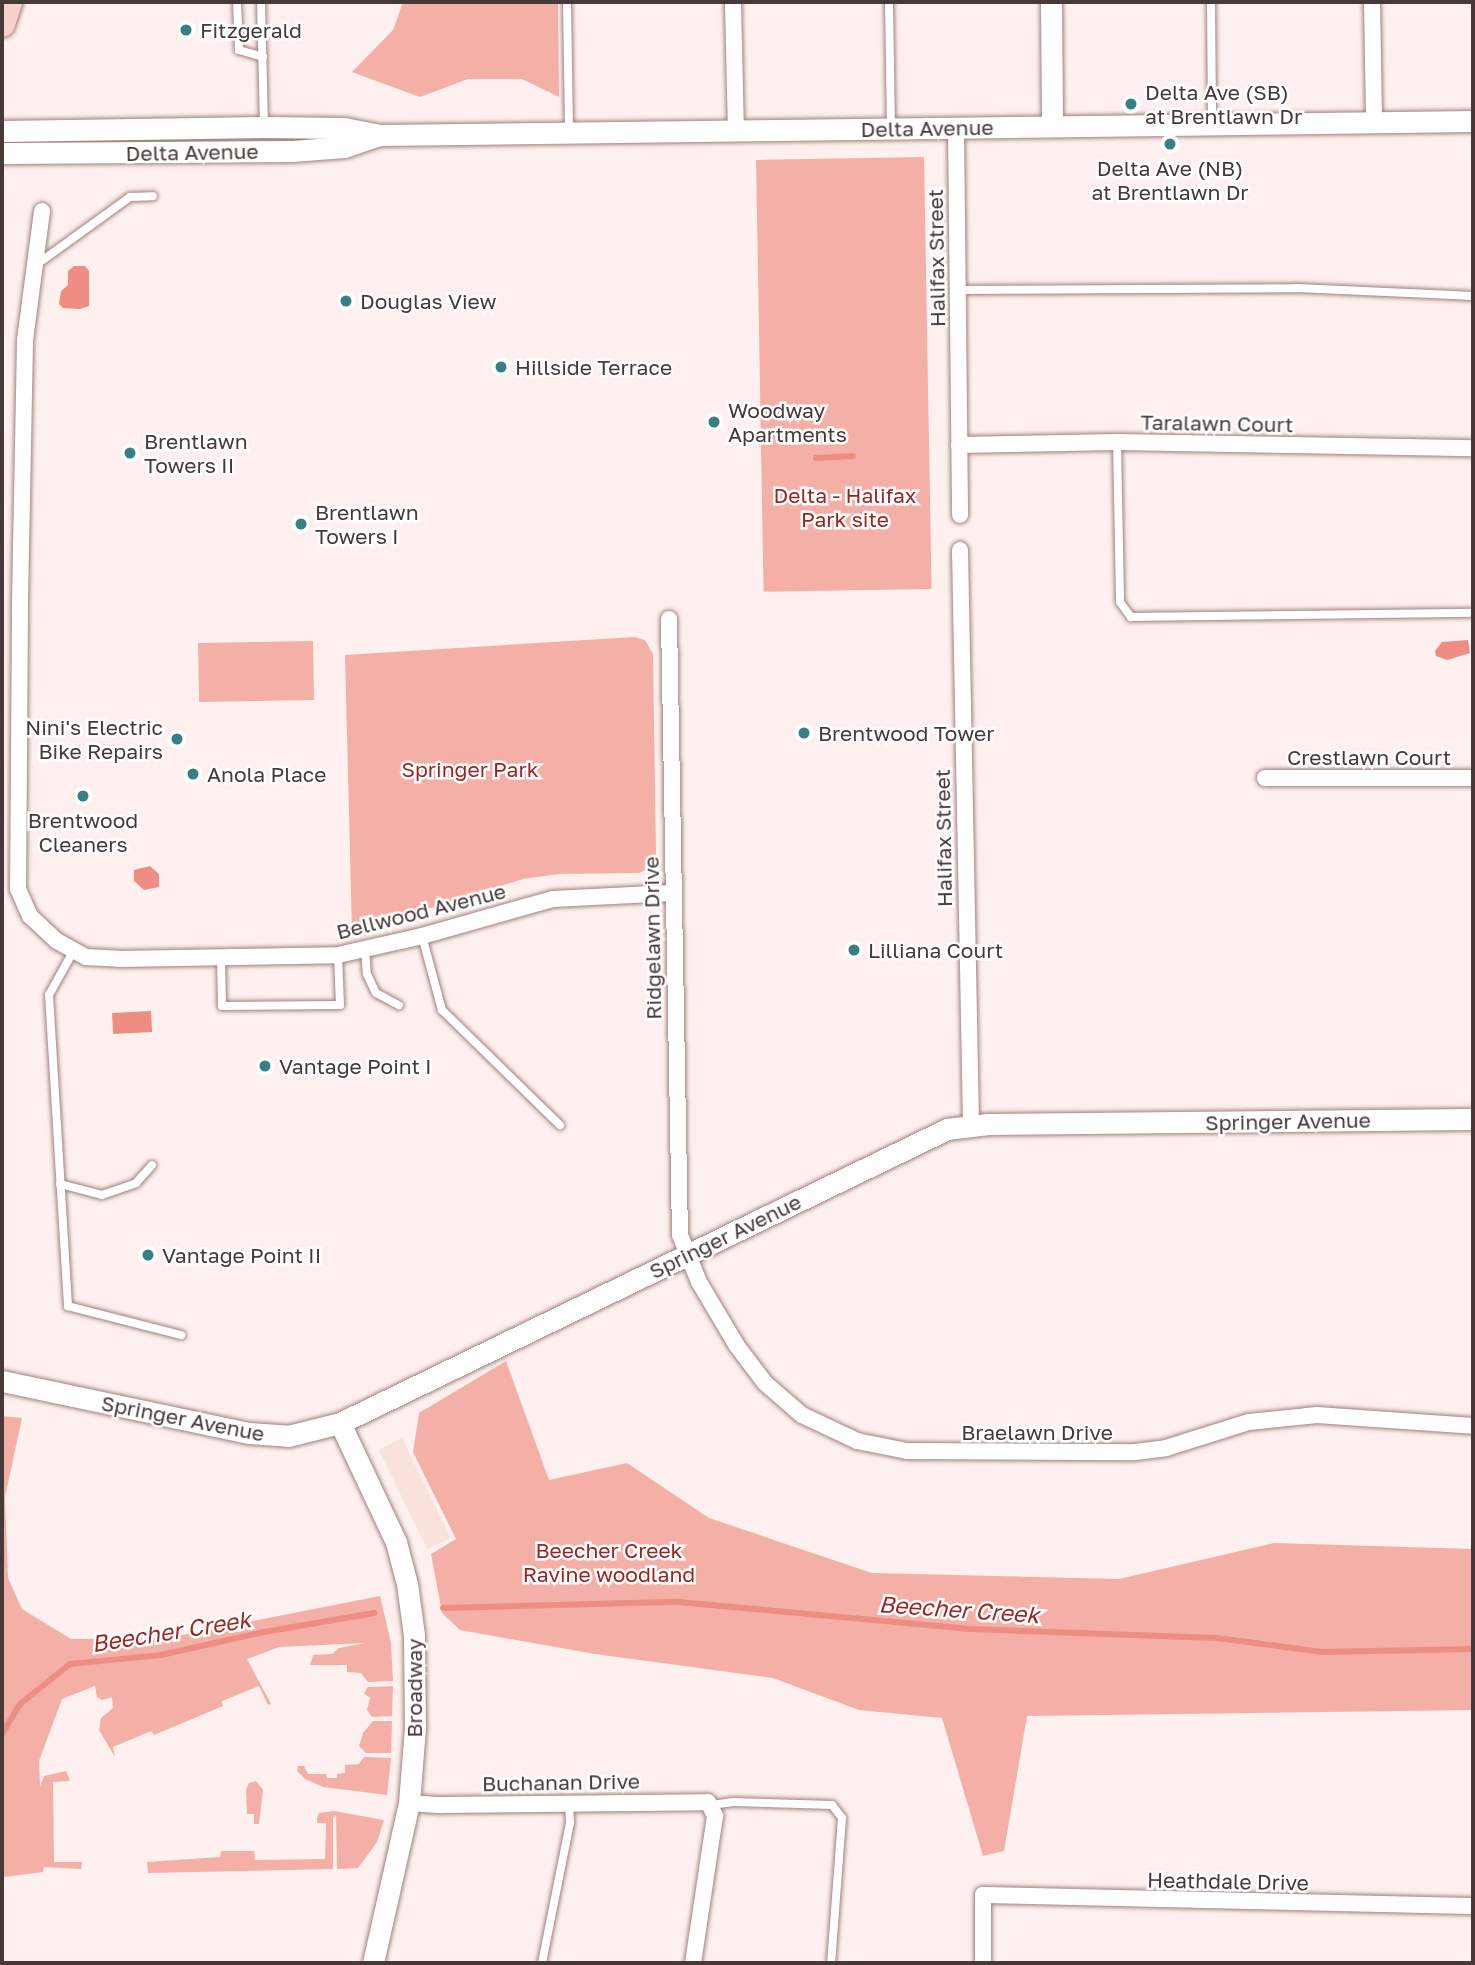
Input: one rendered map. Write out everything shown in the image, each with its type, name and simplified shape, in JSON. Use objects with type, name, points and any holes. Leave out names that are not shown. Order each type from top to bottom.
[{"type":"main road","points":[[2,24],[9,2]]},
{"type":"street","points":[[733,2],[736,130]]},
{"type":"street","points":[[1051,2],[1052,125]]},
{"type":"street","points":[[1372,2],[1374,122]]},
{"type":"street","name":"Delta Avenue","points":[[2,131],[264,127],[344,128],[381,135],[1473,121]]},
{"type":"street","name":"Halifax Street","points":[[956,127],[960,515]]},
{"type":"street","name":"Delta Avenue","points":[[2,153],[292,151],[344,147],[381,135]]},
{"type":"street","name":"Bellwood Avenue","points":[[42,211],[25,341],[19,889],[30,916],[57,941],[86,957],[119,959],[338,955],[422,936],[553,899],[672,893]]},
{"type":"street","name":"Taralawn Court","points":[[960,444],[1116,442],[1473,448]]},
{"type":"street","name":"Halifax Street","points":[[960,550],[971,1125]]},
{"type":"street","name":"Ridgelawn Drive","points":[[669,619],[680,1225],[688,1255]]},
{"type":"street","name":"Crestlawn Court","points":[[1265,778],[1473,778]]},
{"type":"street","name":"Springer Avenue","points":[[2,1381],[268,1436],[288,1436],[340,1423],[688,1255],[926,1136],[971,1125],[1473,1119]]},
{"type":"street","name":"Braelawn Drive","points":[[688,1255],[699,1282],[731,1336],[765,1384],[802,1415],[857,1441],[907,1451],[956,1454],[1135,1452],[1166,1448],[1249,1422],[1280,1417],[1358,1416],[1473,1426]]},
{"type":"street","name":"Broadway","points":[[340,1423],[392,1532],[411,1606],[416,1692],[409,1803],[373,1963]]},
{"type":"street","name":"Buchanan Drive","points":[[409,1803],[703,1800],[712,1805]]},
{"type":"street","points":[[693,1963],[715,1816],[712,1805]]},
{"type":"street","name":"Heathdale Drive","points":[[983,1963],[983,1895],[1473,1906]]},
{"type":"lane","points":[[237,2],[239,50],[263,57]]},
{"type":"lane","points":[[261,2],[264,127]]},
{"type":"lane","points":[[567,2],[569,133]]},
{"type":"lane","points":[[889,2],[891,128]]},
{"type":"lane","points":[[1211,2],[1212,125]]},
{"type":"lane","points":[[36,265],[130,197],[153,196]]},
{"type":"lane","points":[[957,290],[1297,288],[1473,296]]},
{"type":"lane","points":[[1116,442],[1120,602],[1131,617],[1473,613]]},
{"type":"lane","points":[[422,936],[442,1010],[560,1125]]},
{"type":"lane","points":[[365,948],[367,974],[376,993],[399,1005]]},
{"type":"lane","points":[[74,950],[49,995],[68,1306],[181,1335]]},
{"type":"lane","points":[[221,957],[222,1006],[340,1005],[338,955]]},
{"type":"lane","points":[[60,1184],[102,1195],[136,1183],[152,1165]]},
{"type":"lane","points":[[712,1805],[733,1802],[832,1805],[842,1818],[831,1963]]},
{"type":"lane","points":[[542,1963],[570,1823],[569,1803]]},
{"type":"shaded area","points":[[74,266],[85,266],[89,271],[89,306],[80,309],[63,308],[59,304],[61,291],[68,285],[68,271]]},
{"type":"shaded area","points":[[1468,640],[1470,653],[1447,660],[1436,656],[1435,651],[1442,642]]},
{"type":"shaded area","points":[[150,866],[159,874],[159,887],[144,890],[134,881],[134,870]]},
{"type":"shaded area","points":[[151,1011],[152,1032],[113,1034],[112,1013]]},
{"type":"shaded area","points":[[402,1438],[451,1538],[427,1549],[379,1449]]},
{"type":"green space","points":[[403,2],[558,2],[559,97],[522,79],[468,79],[420,97],[352,72],[393,30]]},
{"type":"green space","name":"Delta - Halifax Park site","points":[[924,157],[932,589],[764,592],[756,160]]},
{"type":"green space","name":"Springer Park","points":[[634,637],[645,640],[653,654],[656,855],[649,868],[639,873],[559,874],[523,879],[352,933],[345,655]]},
{"type":"green space","points":[[313,641],[314,700],[199,702],[198,643]]},
{"type":"green space","name":"Beecher Creek Ravine woodland","points":[[506,1361],[549,1480],[627,1463],[709,1518],[872,1573],[1119,1579],[1274,1543],[1473,1549],[1473,1710],[1027,1716],[1004,1851],[983,1856],[942,1718],[859,1710],[773,1678],[595,1654],[460,1630],[442,1613],[431,1554],[456,1539],[413,1452],[419,1413]]},
{"type":"green space","points":[[2,1416],[22,1418],[5,1497],[8,1578],[22,1609],[71,1639],[167,1638],[380,1596],[391,1643],[393,1681],[368,1682],[361,1673],[347,1672],[347,1665],[310,1665],[313,1655],[332,1654],[339,1648],[365,1643],[279,1647],[247,1659],[271,1704],[268,1705],[259,1686],[222,1701],[223,1706],[154,1735],[151,1731],[113,1747],[115,1757],[99,1730],[101,1718],[113,1708],[112,1697],[102,1700],[97,1697],[95,1686],[62,1699],[39,1761],[40,1786],[44,1776],[66,1771],[70,1781],[53,1782],[54,1862],[82,1862],[81,1869],[44,1867],[43,1872],[4,1877]]},
{"type":"green space","points":[[393,1686],[392,1716],[372,1717],[367,1710],[370,1698],[364,1693],[368,1687]]},
{"type":"green space","points":[[373,1721],[392,1721],[391,1753],[366,1753],[359,1746],[363,1733]]},
{"type":"green space","points":[[364,1757],[391,1758],[387,1795],[323,1787],[305,1779],[297,1771],[298,1766],[304,1766],[308,1774],[326,1774],[327,1778],[337,1778],[337,1774],[345,1773],[345,1765],[359,1764]]},
{"type":"green space","points":[[256,1781],[263,1790],[259,1824],[254,1824],[254,1814],[247,1814],[246,1790],[249,1783]]},
{"type":"green space","points":[[334,1811],[384,1820],[377,1842],[358,1868],[337,1869],[336,1815],[333,1818],[333,1869],[148,1873],[147,1862],[220,1857],[221,1851],[254,1851],[255,1860],[325,1859],[326,1823],[317,1823],[317,1818],[319,1813]]},
{"type":"waterway","points":[[816,458],[853,456]]},
{"type":"waterway","name":"Beecher Creek","points":[[443,1608],[679,1602],[971,1629],[1217,1638],[1322,1652],[1473,1649]]},
{"type":"waterway","name":"Beecher Creek","points":[[2,1734],[20,1704],[70,1664],[161,1655],[264,1632],[374,1613]]},
{"type":"place","name":"Fitzgerald","points":[[186,30]]},
{"type":"place","name":"Delta Ave (SB) at Brentlawn Dr","points":[[1131,104]]},
{"type":"place","name":"Delta Ave (NB) at Brentlawn Dr","points":[[1170,144]]},
{"type":"place","name":"Douglas View","points":[[346,301]]},
{"type":"place","name":"Hillside Terrace","points":[[501,367]]},
{"type":"place","name":"Woodway Apartments","points":[[714,422]]},
{"type":"place","name":"Brentlawn Towers II","points":[[130,453]]},
{"type":"place","name":"Brentlawn Towers I","points":[[301,524]]},
{"type":"place","name":"Brentwood Tower","points":[[804,733]]},
{"type":"place","name":"Nini's Electric Bike Repairs","points":[[177,739]]},
{"type":"place","name":"Anola Place","points":[[193,774]]},
{"type":"place","name":"Brentwood Cleaners","points":[[83,796]]},
{"type":"place","name":"Lilliana Court","points":[[854,950]]},
{"type":"place","name":"Vantage Point I","points":[[265,1066]]},
{"type":"place","name":"Vantage Point II","points":[[148,1255]]}]
